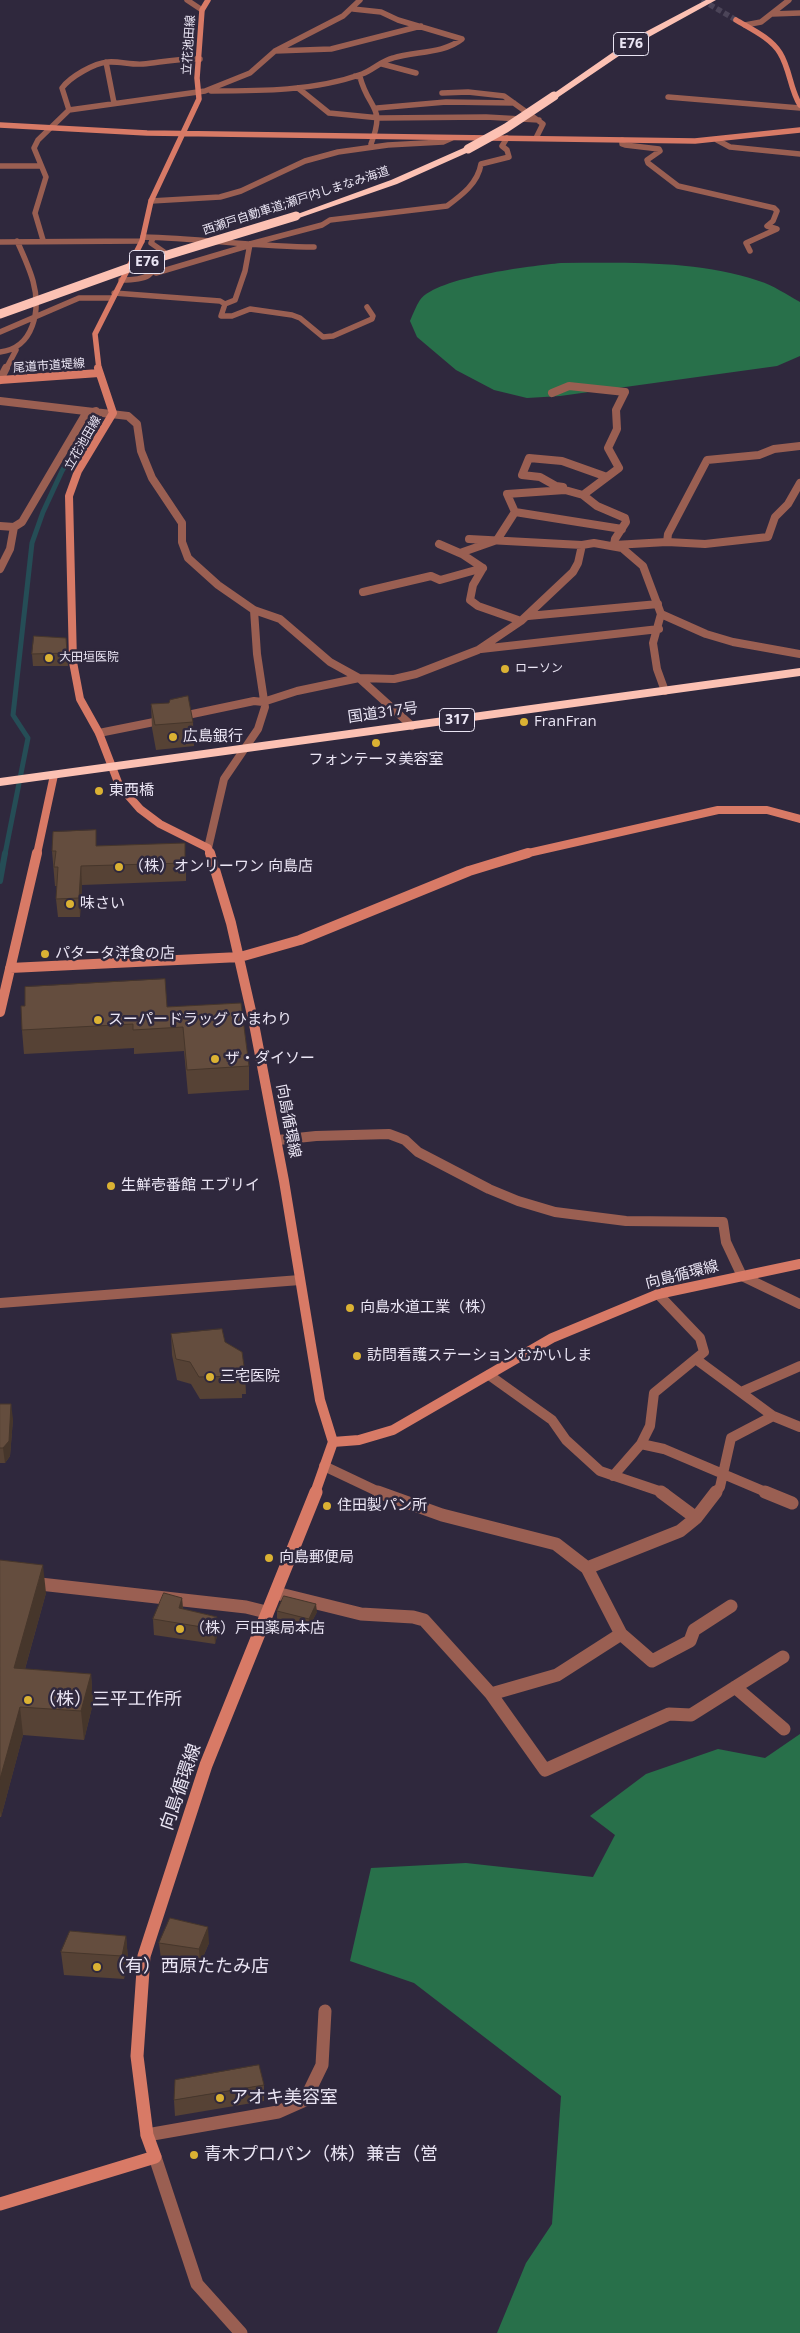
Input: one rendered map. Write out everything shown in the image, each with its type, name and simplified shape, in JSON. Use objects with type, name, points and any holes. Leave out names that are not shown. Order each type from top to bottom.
[{"type":"highway","name":"西瀬戸自動車道;瀬戸内しまなみ海道","points":[[0,314],[151,260],[296,216],[394,182],[468,148],[506,128],[636,41],[712,0]]},
{"type":"highway","name":"国道317号","points":[[0,782],[800,672]]},
{"type":"main road","name":"立花池田線","points":[[114,767],[80,699],[74,662],[69,555],[69,496],[78,471],[113,413],[113,408],[100,373],[95,334],[142,239],[151,201],[181,134],[195,110],[202,91],[197,78],[200,59],[202,10],[208,0]]},
{"type":"main road","points":[[736,20],[773,46],[780,54],[789,86],[800,106]]},
{"type":"main road","points":[[0,124],[181,134],[375,135],[622,140],[717,140],[800,130]]},
{"type":"main road","name":"尾道市道堤線","points":[[0,380],[100,373]]},
{"type":"main road","points":[[114,767],[119,785],[140,809],[160,824],[208,848]]},
{"type":"main road","points":[[0,1012],[52,791],[54,775]]},
{"type":"main road","points":[[10,968],[240,957],[300,940],[469,871],[541,849],[718,810],[744,808],[766,810],[800,819]]},
{"type":"main road","name":"向島循環線","points":[[155,2157],[148,2135],[137,2056],[144,1956],[206,1765],[266,1612],[276,1593],[332,1442],[320,1400],[278,1140],[240,957],[222,889],[208,848]]},
{"type":"main road","name":"向島循環線","points":[[332,1442],[359,1440],[393,1430],[552,1338],[658,1294],[800,1264]]},
{"type":"main road","points":[[0,2204],[155,2157]]},
{"type":"street","points":[[187,0],[202,10]]},
{"type":"street","points":[[202,91],[250,73],[274,51],[326,26],[353,9],[360,0]]},
{"type":"street","points":[[745,25],[761,22],[789,0]]},
{"type":"street","points":[[43,240],[34,213],[46,177],[34,148],[38,140],[69,110],[202,91],[298,88],[355,76],[373,70],[390,58],[450,45],[462,39],[398,20],[381,12],[353,9]]},
{"type":"street","points":[[772,14],[800,13]]},
{"type":"street","points":[[274,51],[290,52],[338,48],[422,26]]},
{"type":"street","points":[[69,110],[62,88],[68,81],[90,67],[106,62],[140,64],[178,58],[200,59]]},
{"type":"street","points":[[106,62],[114,103]]},
{"type":"street","points":[[382,64],[416,73]]},
{"type":"street","points":[[355,76],[360,77],[362,91],[377,108],[380,118],[370,148]]},
{"type":"street","points":[[298,88],[328,113],[380,118],[486,117],[539,120]]},
{"type":"street","points":[[442,93],[468,92],[504,96],[544,124],[537,133],[536,138]]},
{"type":"street","points":[[668,97],[800,106]]},
{"type":"street","points":[[377,108],[446,102],[514,103]]},
{"type":"street","points":[[151,201],[220,197],[256,185],[305,161],[338,152],[443,142],[449,141],[452,138]]},
{"type":"street","points":[[121,280],[145,279],[156,273],[250,244],[306,230],[330,220],[447,206],[458,198],[479,176],[481,164],[509,157],[507,150],[502,146],[508,138]]},
{"type":"street","points":[[622,140],[622,144],[625,145],[659,149],[660,151],[647,160],[648,163],[678,186],[774,208],[777,211],[776,216],[767,226],[777,229],[746,243],[750,250]]},
{"type":"street","points":[[717,140],[730,148],[800,154]]},
{"type":"street","points":[[0,166],[41,166]]},
{"type":"street","points":[[153,238],[151,243],[153,246],[164,252],[156,273]]},
{"type":"street","points":[[0,242],[193,238],[250,244],[314,247]]},
{"type":"street","points":[[0,380],[16,350],[23,344],[36,316],[35,288],[17,241]]},
{"type":"street","points":[[250,244],[245,271],[235,300],[225,304],[221,316],[232,316],[242,310],[250,309],[292,315],[300,318],[323,337],[329,337],[372,318],[373,316],[367,307]]},
{"type":"street","points":[[0,332],[80,298],[113,295],[193,298],[220,301],[225,304]]},
{"type":"street","points":[[0,352],[16,350]]},
{"type":"street","points":[[515,512],[508,494],[565,490],[586,493],[619,468],[608,448],[617,429],[616,410],[625,392],[569,386],[552,393]]},
{"type":"street","points":[[0,400],[128,416],[137,424],[141,450],[152,478],[182,523],[182,542],[188,558],[218,585],[254,610],[280,619],[330,662],[359,678],[412,726]]},
{"type":"street","points":[[0,569],[10,549],[14,528],[22,522],[86,415],[97,411]]},
{"type":"street","points":[[666,542],[668,534],[707,460],[758,455],[774,449],[800,446]]},
{"type":"street","points":[[607,477],[562,461],[529,458],[522,475],[540,476],[556,486],[586,493],[597,506],[625,518],[626,522],[615,539],[614,545]]},
{"type":"street","points":[[469,539],[582,545],[594,543],[614,545],[658,544],[666,542],[708,545],[768,536],[775,517],[788,504],[800,483]]},
{"type":"street","points":[[515,512],[622,529]]},
{"type":"street","points":[[460,553],[497,540],[515,512]]},
{"type":"street","points":[[0,526],[14,528]]},
{"type":"street","points":[[439,544],[460,553],[482,568]]},
{"type":"street","points":[[99,734],[254,701],[263,702],[297,691],[359,678],[394,679],[416,674],[478,650],[528,616],[573,572],[582,545]]},
{"type":"street","points":[[614,545],[622,548],[644,566],[658,604],[661,614],[653,643],[654,656],[665,691]]},
{"type":"street","points":[[363,592],[431,576],[440,580],[482,568]]},
{"type":"street","points":[[482,568],[473,585],[470,600],[478,606],[521,621]]},
{"type":"street","points":[[528,616],[658,604]]},
{"type":"street","points":[[208,848],[224,779],[258,728],[265,708],[254,610]]},
{"type":"street","points":[[661,614],[706,634],[732,642],[800,654]]},
{"type":"street","points":[[478,650],[658,629]]},
{"type":"street","points":[[278,1140],[316,1136],[389,1134],[405,1140],[426,1156],[531,1206],[592,1218],[722,1222],[726,1242],[742,1276],[800,1304]]},
{"type":"street","points":[[0,1303],[300,1280]]},
{"type":"street","points":[[614,1476],[641,1444],[650,1426],[654,1393],[668,1380],[697,1360],[704,1352],[700,1338],[658,1294]]},
{"type":"street","points":[[697,1360],[773,1416],[800,1427]]},
{"type":"street","points":[[741,1392],[800,1366]]},
{"type":"street","points":[[489,1375],[552,1420],[566,1440],[600,1471],[666,1493],[696,1518]]},
{"type":"street","points":[[587,1568],[680,1531],[696,1518],[720,1487],[731,1438],[773,1416]]},
{"type":"street","points":[[641,1444],[664,1449],[792,1503]]},
{"type":"street","points":[[324,1466],[379,1492],[442,1515],[556,1544],[587,1568],[621,1634],[652,1661],[690,1641],[694,1630],[730,1606]]},
{"type":"street","points":[[19,1582],[196,1600],[246,1607],[266,1612]]},
{"type":"street","points":[[276,1593],[361,1614],[413,1617],[424,1620],[491,1694],[545,1770],[669,1714],[690,1715],[783,1657]]},
{"type":"street","points":[[491,1694],[557,1675],[621,1634]]},
{"type":"street","points":[[735,1687],[784,1728]]},
{"type":"street","points":[[148,2135],[278,2112],[305,2100],[322,2066],[325,2011]]},
{"type":"street","points":[[155,2157],[198,2284],[241,2333]]},
{"type":"green space","points":[[561,263],[636,263],[686,266],[735,274],[764,283],[800,302],[800,356],[777,366],[560,396],[527,398],[494,390],[456,370],[417,337],[410,321],[420,300],[430,292],[445,285],[486,274]]},
{"type":"green space","points":[[800,1734],[800,2333],[497,2333],[526,2263],[552,2224],[561,2096],[414,1983],[350,1961],[371,1868],[466,1863],[593,1877],[615,1835],[590,1816],[646,1774],[718,1749],[765,1758]]},
{"type":"building","points":[[34,636],[66,638],[67,653],[32,654]]},
{"type":"building","points":[[188,696],[193,722],[155,725],[151,704],[169,703],[170,700]]},
{"type":"building","points":[[96,830],[96,846],[185,843],[185,863],[81,866],[79,898],[56,899],[58,867],[54,867],[56,851],[52,851],[53,832]]},
{"type":"building","points":[[165,979],[167,1007],[241,1003],[249,1066],[187,1070],[183,1027],[133,1030],[133,1024],[22,1030],[21,1006],[25,1006],[25,987]]},
{"type":"building","points":[[222,1329],[225,1342],[242,1352],[245,1373],[241,1373],[241,1376],[199,1377],[190,1362],[176,1359],[171,1334]]},
{"type":"building","points":[[0,1404],[11,1404],[9,1441],[3,1448],[0,1448]]},
{"type":"building","points":[[0,1560],[43,1565],[14,1668],[91,1674],[81,1711],[20,1707],[0,1779]]},
{"type":"building","points":[[164,1593],[182,1598],[179,1608],[217,1617],[214,1629],[153,1619]]},
{"type":"building","points":[[284,1596],[316,1604],[309,1619],[277,1611]]},
{"type":"building","points":[[170,1918],[208,1927],[199,1949],[159,1943]]},
{"type":"building","points":[[70,1931],[126,1936],[122,1956],[61,1952]]},
{"type":"building","points":[[259,2065],[264,2085],[174,2100],[175,2080]]},
{"type":"waterway","points":[[5,854],[28,738],[13,715],[32,543],[43,512],[62,471],[95,417]]},
{"type":"waterway","points":[[0,881],[5,853]]},
{"type":"tunnel","points":[[702,0],[736,20]]},
{"type":"place","name":"大田垣医院","points":[[49,658]]},
{"type":"place","name":"ローソン","points":[[505,669]]},
{"type":"place","name":"FranFran","points":[[524,722]]},
{"type":"place","name":"広島銀行","points":[[173,737]]},
{"type":"place","name":"フォンテーヌ美容室","points":[[376,743]]},
{"type":"place","name":"東西橋","points":[[99,791]]},
{"type":"place","name":"（株）オンリーワン 向島店","points":[[119,867]]},
{"type":"place","name":"味さい","points":[[70,904]]},
{"type":"place","name":"パタータ洋食の店","points":[[45,954]]},
{"type":"place","name":"スーパードラッグ ひまわり","points":[[98,1020]]},
{"type":"place","name":"ザ・ダイソー","points":[[215,1059]]},
{"type":"place","name":"生鮮壱番館 エブリイ","points":[[111,1186]]},
{"type":"place","name":"向島水道工業（株）","points":[[350,1308]]},
{"type":"place","name":"訪問看護ステーションむかいしま","points":[[357,1356]]},
{"type":"place","name":"三宅医院","points":[[210,1377]]},
{"type":"place","name":"住田製パン所","points":[[327,1506]]},
{"type":"place","name":"向島郵便局","points":[[269,1558]]},
{"type":"place","name":"（株）戸田薬局本店","points":[[180,1629]]},
{"type":"place","name":"（株）三平工作所","points":[[28,1700]]},
{"type":"place","name":"（有）西原たたみ店","points":[[97,1967]]},
{"type":"place","name":"アオキ美容室","points":[[220,2098]]},
{"type":"place","name":"青木プロパン（株）兼吉（営","points":[[194,2155]]}]
